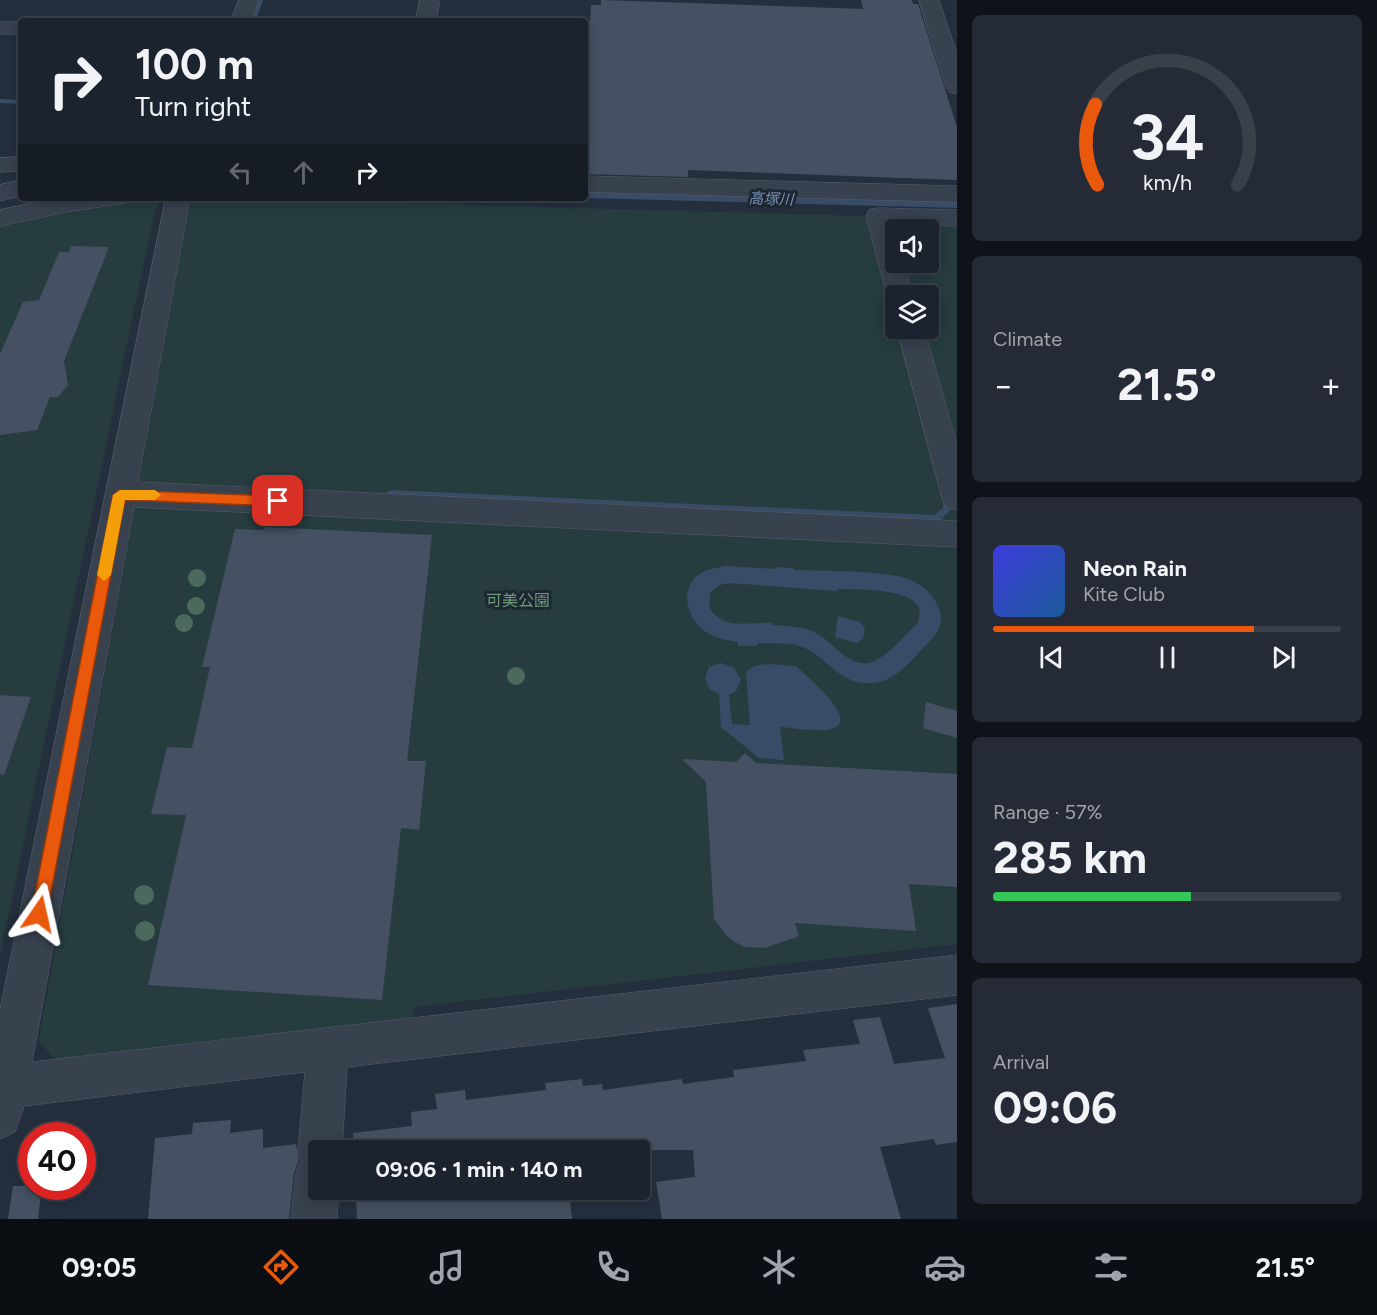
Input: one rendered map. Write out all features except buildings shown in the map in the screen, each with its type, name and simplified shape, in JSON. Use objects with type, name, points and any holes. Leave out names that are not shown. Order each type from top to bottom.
[{"type":"street","points":[[242,18],[249,0]]},
{"type":"street","points":[[427,18],[430,0]]},
{"type":"street","points":[[929,0],[957,87]]},
{"type":"street","points":[[0,28],[18,28]]},
{"type":"street","points":[[0,165],[18,164]]},
{"type":"street","points":[[588,184],[957,194]]},
{"type":"street","points":[[0,193],[18,189]]},
{"type":"street","points":[[0,218],[91,201]]},
{"type":"street","points":[[177,201],[2,1097],[325,1049],[957,975]]},
{"type":"street","points":[[897,285],[878,216],[957,218]]},
{"type":"street","points":[[913,339],[957,498]]},
{"type":"street","points":[[120,495],[143,494],[957,534]]},
{"type":"street","points":[[321,1140],[326,1072],[325,1049]]},
{"type":"street","points":[[314,1219],[316,1200]]},
{"type":"green space","points":[[159,201],[154,214],[0,956],[0,223],[99,203]]},
{"type":"green space","name":"可美公園","points":[[192,201],[327,201],[864,216],[899,219],[885,219],[885,273],[939,273],[939,222],[957,224],[957,524],[949,524],[957,552],[957,944],[414,1007],[413,1020],[56,1061],[39,1041],[187,214]]},
{"type":"water","name":"高塚川","points":[[588,191],[957,201],[957,208],[588,198]]},
{"type":"water","points":[[725,566],[884,574],[908,579],[922,586],[936,601],[941,616],[940,626],[933,638],[893,676],[879,682],[856,682],[839,673],[802,646],[758,643],[757,646],[738,646],[738,642],[714,636],[699,626],[688,605],[687,597],[692,582],[698,575],[708,570]],"holes":[[[729,583],[837,591],[837,589],[876,591],[906,597],[916,603],[920,612],[916,625],[883,656],[869,663],[861,663],[853,661],[813,631],[772,623],[729,622],[714,614],[709,606],[710,593],[720,585]]]},
{"type":"water","points":[[838,616],[860,622],[865,629],[863,638],[857,643],[835,637]]},
{"type":"water","points":[[721,663],[734,668],[741,680],[736,691],[729,695],[732,724],[750,725],[746,673],[756,666],[769,664],[796,666],[831,701],[838,711],[840,720],[836,727],[824,730],[780,727],[784,760],[759,758],[721,727],[719,694],[710,690],[705,678],[709,667]]},
{"type":"waterway","points":[[254,18],[260,0]]},
{"type":"waterway","points":[[0,101],[18,102]]},
{"type":"waterway","points":[[390,493],[937,519],[947,509],[946,505]]},
{"type":"slow traffic","points":[[104,575],[120,495],[155,495]]},
{"type":"route","points":[[39,914],[120,495],[143,494],[278,501]]}]
